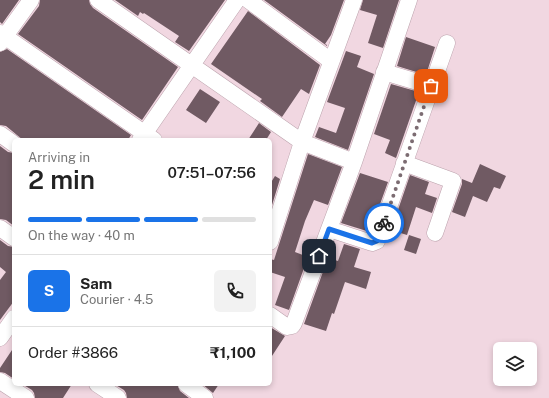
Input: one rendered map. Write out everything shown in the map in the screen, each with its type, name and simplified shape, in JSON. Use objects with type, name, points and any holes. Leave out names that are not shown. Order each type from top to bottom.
[{"type":"street","points":[[31,0],[2,38],[146,138],[191,65],[237,0]]},
{"type":"street","points":[[98,0],[302,142],[354,162]]},
{"type":"street","points":[[248,0],[331,61]]},
{"type":"street","points":[[272,230],[274,218],[354,0]]},
{"type":"street","points":[[272,316],[287,326],[292,326],[294,323],[354,162],[409,0]]},
{"type":"street","points":[[329,229],[372,243],[377,241],[447,43]]},
{"type":"street","points":[[384,72],[431,86]]},
{"type":"street","points":[[0,134],[12,143]]},
{"type":"street","points":[[404,164],[453,181],[435,233]]},
{"type":"street","points":[[0,228],[12,237]]},
{"type":"street","points":[[0,381],[26,398]]},
{"type":"street","points":[[100,386],[118,398]]},
{"type":"street","points":[[189,386],[205,398]]},
{"type":"building","points":[[0,0],[19,0],[2,24],[0,22]]},
{"type":"building","points":[[40,0],[89,0],[93,8],[178,67],[142,120],[18,34],[39,6]]},
{"type":"building","points":[[115,0],[225,0],[189,51],[175,42],[179,36],[144,13],[143,14],[140,12],[138,16]]},
{"type":"building","points":[[264,0],[344,0],[331,35],[325,44],[327,46]]},
{"type":"building","points":[[363,0],[399,0],[383,48],[368,43],[377,15],[360,10]]},
{"type":"building","points":[[248,11],[320,65],[309,94],[301,89],[282,117],[260,101],[262,99],[211,64]]},
{"type":"building","points":[[406,37],[435,47],[426,75],[397,66]]},
{"type":"building","points":[[7,49],[131,135],[129,138],[21,138],[6,126],[0,125],[0,52]]},
{"type":"building","points":[[346,51],[361,56],[357,67],[374,74],[348,150],[315,137],[319,127],[336,133],[345,108],[327,102]]},
{"type":"building","points":[[391,84],[419,92],[396,158],[385,153],[390,140],[374,134]]},
{"type":"building","points":[[200,89],[220,102],[206,123],[186,110]]},
{"type":"building","points":[[259,123],[271,132],[267,138],[249,138]]},
{"type":"building","points":[[0,146],[8,152],[12,153],[12,224],[6,220],[0,219]]},
{"type":"building","points":[[308,154],[342,167],[328,205],[314,200],[305,221],[295,252],[308,257],[289,310],[275,305],[285,277],[272,273],[272,260],[274,260]]},
{"type":"building","points":[[480,164],[506,176],[500,189],[494,187],[487,202],[473,196],[465,217],[452,212],[462,184],[462,179],[472,183]]},
{"type":"building","points":[[360,173],[388,182],[370,232],[341,223]]},
{"type":"building","points":[[410,175],[429,182],[425,194],[437,198],[432,213],[416,207],[407,235],[391,230]]},
{"type":"building","points":[[275,176],[280,179],[272,205],[272,181]]},
{"type":"building","points":[[409,235],[421,239],[416,254],[404,250]]},
{"type":"building","points":[[0,240],[8,246],[12,247],[12,304],[0,320],[0,280],[6,272],[0,267]]},
{"type":"building","points":[[344,244],[360,249],[354,267],[371,272],[366,289],[345,282],[334,314],[332,313],[326,331],[304,324],[328,258],[338,261]]},
{"type":"building","points":[[272,328],[285,336],[272,356]]},
{"type":"building","points":[[12,350],[12,378],[5,373],[0,372],[0,368]]},
{"type":"building","points":[[25,386],[71,386],[63,398],[35,398],[32,390]]},
{"type":"building","points":[[117,386],[178,386],[180,391],[189,398],[127,398],[124,390]]},
{"type":"building","points":[[204,386],[218,386],[213,393]]},
{"type":"way so far","points":[[384,223],[431,86]]},
{"type":"route","points":[[319,256],[329,229],[372,243],[377,241],[380,237],[384,223]]}]
